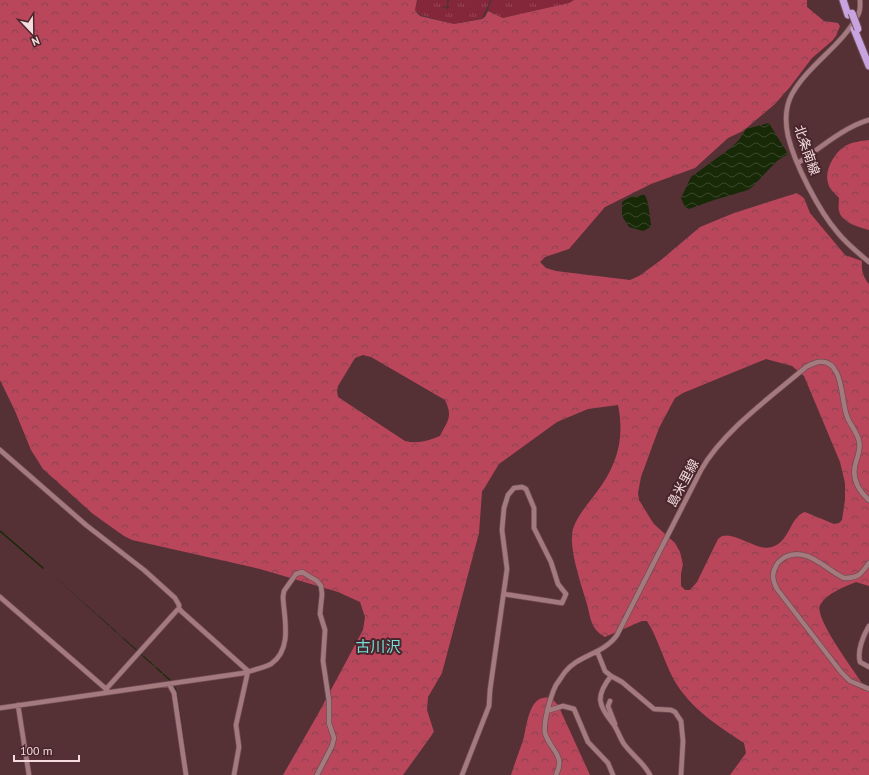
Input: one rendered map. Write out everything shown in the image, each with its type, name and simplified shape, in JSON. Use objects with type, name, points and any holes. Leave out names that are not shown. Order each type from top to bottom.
[{"type":"highway","points":[[843,0],[856,29],[869,66]]},
{"type":"highway","points":[[847,0],[850,14]]},
{"type":"highway","points":[[856,29],[869,55]]},
{"type":"street","name":"北条南線","points":[[860,0],[859,14],[843,35],[799,83],[791,96],[786,109],[786,122],[788,136],[798,163],[807,184],[825,216],[842,238],[869,262]]},
{"type":"street","points":[[798,163],[856,124],[869,120]]},
{"type":"street","name":"島米里線","points":[[556,775],[560,767],[559,758],[548,741],[545,731],[548,711],[556,686],[565,671],[577,662],[612,642],[617,635],[701,470],[714,451],[725,438],[806,367],[817,362],[823,362],[833,367],[839,377],[846,413],[849,422],[859,440],[860,447],[855,464],[855,480],[858,487],[869,500]]},
{"type":"street","points":[[0,450],[86,525],[144,570],[175,598],[179,608],[248,671]]},
{"type":"street","points":[[462,775],[489,706],[490,690],[507,573],[502,530],[504,508],[508,495],[514,488],[522,487],[526,489],[534,508],[534,528],[551,562],[558,584],[566,594],[562,603],[504,594]]},
{"type":"street","points":[[869,563],[858,577],[844,578],[818,561],[807,556],[799,554],[789,555],[780,560],[772,576],[777,589],[841,672],[850,681],[869,689]]},
{"type":"street","points":[[0,708],[169,684],[248,671],[270,664],[280,655],[285,641],[284,591],[296,574],[302,572],[317,580],[321,586],[322,594],[320,614],[325,630],[323,660],[329,701],[329,723],[334,738],[332,746],[317,775]]},
{"type":"street","points":[[0,597],[105,688],[107,692]]},
{"type":"street","points":[[107,692],[107,688],[179,608]]},
{"type":"street","points":[[869,626],[861,644],[859,658],[860,662],[869,667]]},
{"type":"street","points":[[597,651],[605,671],[611,676],[622,682],[654,709],[671,710],[675,712],[681,722],[683,741],[681,775]]},
{"type":"street","points":[[234,775],[239,747],[236,725],[248,671]]},
{"type":"street","points":[[611,676],[603,687],[600,695],[601,704],[624,744],[650,775]]},
{"type":"street","points":[[169,684],[174,692],[186,775]]},
{"type":"street","points":[[610,701],[608,706],[616,728]]},
{"type":"street","points":[[18,705],[29,775]]},
{"type":"street","points":[[548,711],[563,706],[574,709],[588,742],[608,763],[613,775]]},
{"type":"green space","points":[[0,0],[417,0],[415,10],[420,16],[454,24],[482,19],[488,11],[503,18],[569,3],[574,0],[807,0],[807,7],[824,21],[838,23],[840,26],[832,41],[812,58],[775,104],[743,131],[728,138],[695,168],[651,184],[605,207],[569,249],[545,257],[540,262],[546,268],[556,271],[630,280],[639,276],[661,260],[700,227],[734,213],[797,193],[804,198],[810,213],[845,255],[862,261],[863,273],[869,284],[869,586],[856,582],[836,591],[823,601],[820,605],[820,612],[828,632],[835,644],[861,682],[869,689],[869,775],[730,775],[746,753],[744,743],[722,729],[702,713],[692,704],[676,684],[647,621],[642,621],[605,637],[593,626],[576,565],[572,537],[577,519],[603,483],[618,452],[620,441],[620,417],[618,405],[588,409],[557,422],[499,464],[482,492],[479,533],[442,673],[428,697],[427,710],[434,732],[403,775],[283,775],[363,630],[365,617],[360,602],[338,592],[260,569],[132,540],[124,536],[93,514],[43,469],[31,450],[0,380]],"holes":[[[363,355],[371,357],[445,400],[449,415],[440,436],[422,442],[405,441],[338,397],[338,386],[355,358]],[[766,359],[792,366],[804,376],[840,462],[845,483],[845,500],[842,520],[839,523],[834,524],[805,512],[796,518],[783,540],[772,547],[766,548],[734,537],[722,536],[718,539],[697,582],[690,590],[685,590],[681,586],[683,564],[680,552],[675,543],[654,524],[639,500],[638,493],[641,477],[659,428],[675,398],[683,393]]]},
{"type":"green space","points":[[418,0],[447,0],[447,6],[440,7],[448,9],[448,3],[450,0],[490,0],[482,18],[454,24],[421,15],[415,10]]},
{"type":"green space","points":[[492,0],[573,0],[569,3],[503,18],[488,10]]},
{"type":"green space","points":[[869,140],[869,230],[851,224],[841,215],[839,211],[839,198],[832,191],[828,183],[827,173],[831,163],[841,149],[857,142]]},
{"type":"green space","points":[[550,697],[558,705],[590,775],[511,775],[524,737],[528,717],[532,707],[540,699]]},
{"type":"water","points":[[769,123],[788,154],[777,161],[748,190],[689,209],[685,207],[681,198],[691,177],[732,147],[739,140],[746,129]]},
{"type":"water","points":[[645,195],[648,203],[651,225],[643,231],[629,227],[622,216],[623,201],[631,197]]},
{"type":"water","points":[[47,570],[172,681],[177,691],[189,775],[176,691],[170,681]]},
{"type":"waterway","points":[[0,531],[43,568]]},
{"type":"district","name":"古川沢","points":[[378,646]]}]
